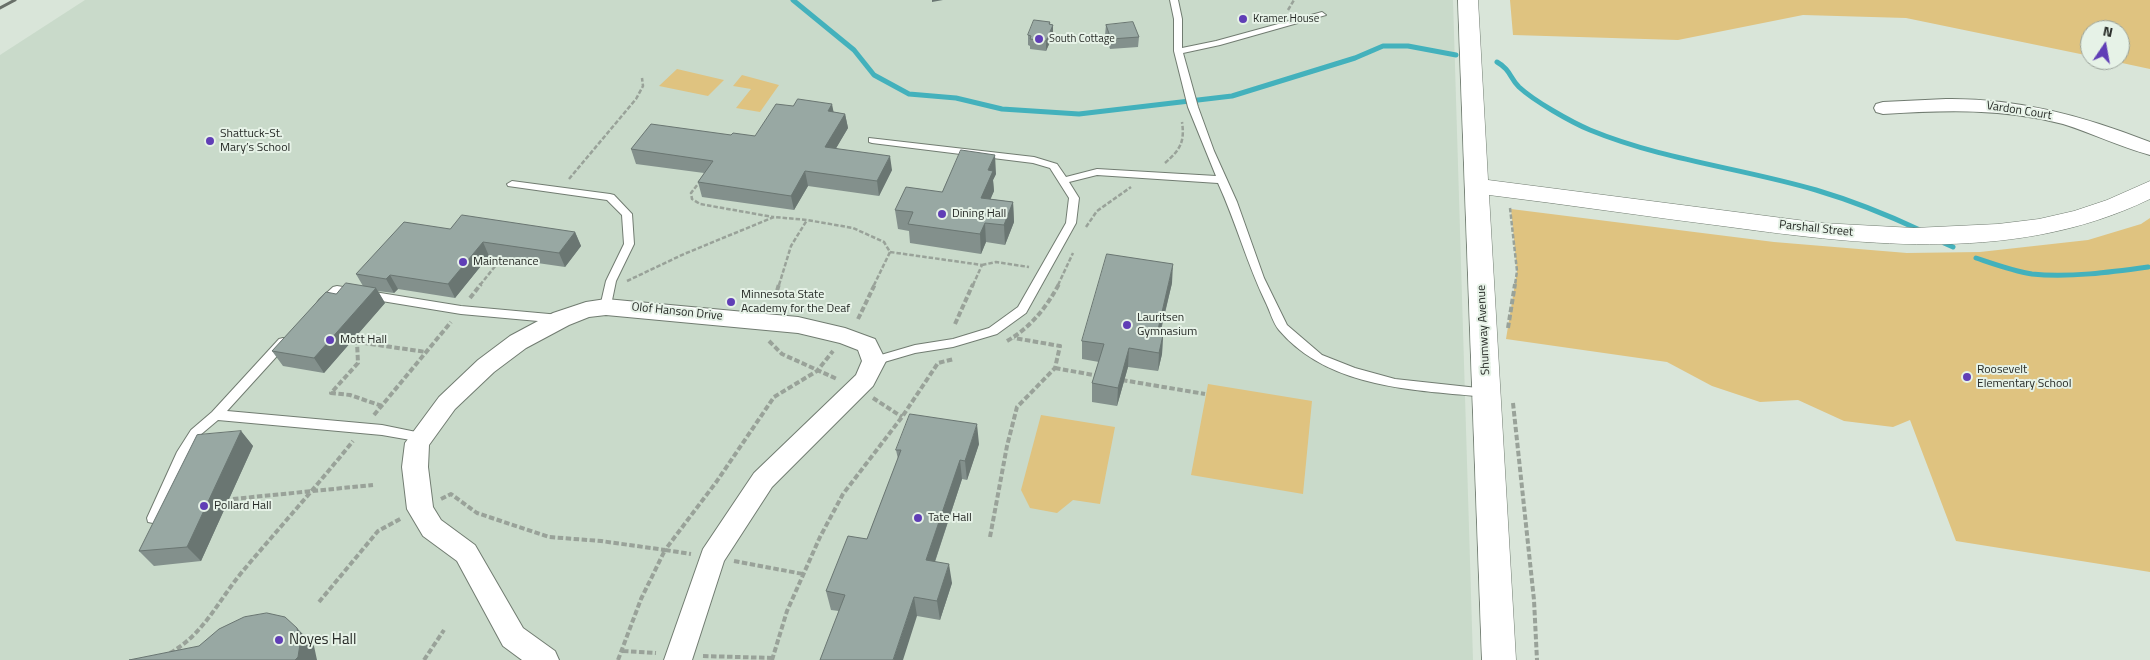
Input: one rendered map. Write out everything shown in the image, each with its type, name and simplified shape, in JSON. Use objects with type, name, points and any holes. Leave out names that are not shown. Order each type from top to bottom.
[{"type":"street","name":"Shumway Avenue","points":[[1468,0],[1477,186],[1500,395],[1499,660]]},
{"type":"street","name":"Vardon Court","points":[[1883,108],[1959,104],[2010,108],[2068,120],[2111,133],[2150,149]]},
{"type":"street","name":"Parshall Street","points":[[1477,186],[1837,233],[1902,236],[1961,235],[2018,230],[2072,220],[2113,207],[2150,189]]},
{"type":"street","name":"Olof Hanson Drive","points":[[545,660],[512,637],[466,553],[432,528],[420,509],[415,467],[417,443],[447,403],[486,366],[518,342],[561,319],[586,310],[606,307],[798,325],[852,327],[867,345],[874,361]]},
{"type":"street","points":[[674,658],[712,557],[763,480],[857,388],[864,380],[874,361]]},
{"type":"lane","points":[[1174,0],[1178,19],[1178,51],[1192,102],[1232,202],[1259,278],[1283,327],[1318,358],[1352,372],[1395,383],[1500,395]]},
{"type":"lane","points":[[1178,51],[1217,43],[1322,15]]},
{"type":"lane","points":[[872,140],[1034,160],[1054,166],[1074,198],[1071,223],[1022,310],[993,331],[953,343],[915,349],[874,361]]},
{"type":"lane","points":[[1063,181],[1097,172],[1222,180]]},
{"type":"lane","points":[[512,184],[610,197],[627,214],[629,244],[611,281],[606,307]]},
{"type":"lane","points":[[316,308],[337,290],[561,319]]},
{"type":"lane","points":[[153,518],[183,452],[195,433],[216,415],[289,335]]},
{"type":"lane","points":[[216,415],[363,429],[422,437]]},
{"type":"path","points":[[561,189],[636,100],[642,86],[642,78]]},
{"type":"path","points":[[1081,234],[1097,210],[1150,174],[1179,151],[1185,140],[1181,118]]},
{"type":"path","points":[[702,179],[691,193],[692,199],[700,204],[853,228],[884,242],[890,252]]},
{"type":"path","points":[[1508,330],[1517,271],[1511,209]]},
{"type":"path","points":[[624,282],[684,254],[774,217]]},
{"type":"path","points":[[775,298],[790,246],[807,220]]},
{"type":"path","points":[[1005,342],[1037,320],[1054,296],[1074,251]]},
{"type":"path","points":[[890,252],[982,265],[996,262],[1065,272]]},
{"type":"path","points":[[618,660],[641,600],[665,550],[717,481],[774,397],[817,371],[852,327],[890,252]]},
{"type":"path","points":[[165,656],[179,649],[199,634],[234,582],[313,490],[501,260]]},
{"type":"path","points":[[955,324],[982,265]]},
{"type":"path","points":[[767,322],[762,333],[782,354],[857,388],[902,417]]},
{"type":"path","points":[[990,537],[1007,446],[1017,406],[1055,368],[1060,346],[1013,338]]},
{"type":"path","points":[[382,406],[350,395],[331,393],[358,363],[357,342],[426,352]]},
{"type":"path","points":[[772,660],[787,611],[820,537],[838,503],[902,417],[938,363],[963,356]]},
{"type":"path","points":[[1055,368],[1102,376]]},
{"type":"path","points":[[1121,379],[1206,394]]},
{"type":"path","points":[[1500,395],[1534,600],[1537,660]]},
{"type":"path","points":[[233,498],[372,485]]},
{"type":"path","points":[[319,602],[378,530],[451,494],[476,513],[549,537],[601,541],[665,550]]},
{"type":"path","points":[[424,660],[444,630]]},
{"type":"shaded area","name":"Minnesota State Academy for the Deaf","points":[[85,0],[1453,0],[1473,660],[0,660],[0,55]]},
{"type":"shaded area","points":[[1510,0],[2150,0],[2150,69],[2130,65],[2130,20],[2080,20],[2080,54],[1906,18],[1803,15],[1678,40],[1513,35]]},
{"type":"shaded area","points":[[677,69],[724,80],[708,96],[659,86]]},
{"type":"shaded area","points":[[742,75],[779,85],[760,112],[736,108],[751,89],[733,86]]},
{"type":"shaded area","name":"Roosevelt Elementary School","points":[[1511,209],[1774,242],[1907,253],[1980,252],[2088,240],[2141,224],[2150,218],[2150,572],[1956,541],[1910,420],[1893,427],[1844,421],[1798,400],[1760,402],[1712,386],[1667,362],[1506,339],[1517,271]]},
{"type":"shaded area","points":[[1208,384],[1312,401],[1303,494],[1191,475]]},
{"type":"shaded area","points":[[1041,415],[1115,427],[1100,504],[1073,500],[1057,513],[1030,508],[1021,490]]},
{"type":"building","points":[[1034,20],[1050,22],[1049,24],[1053,25],[1046,41],[1030,39],[1031,36],[1028,35]]},
{"type":"building","points":[[1133,22],[1139,37],[1111,39],[1106,25]]},
{"type":"building","points":[[798,99],[832,104],[828,111],[845,114],[825,147],[890,156],[877,181],[805,171],[791,196],[698,182],[713,161],[631,149],[651,124],[731,135],[733,133],[755,136],[776,104],[793,106]]},
{"type":"building","points":[[961,150],[995,155],[988,170],[993,171],[981,198],[1013,202],[1004,225],[985,223],[980,234],[908,224],[913,212],[895,210],[906,187],[942,192]]},
{"type":"building","points":[[462,215],[575,232],[559,253],[483,242],[448,284],[390,275],[386,279],[356,274],[404,222],[450,229]]},
{"type":"building","name":"Lauritsen Gymnasium","points":[[1107,254],[1173,264],[1157,334],[1163,335],[1159,353],[1129,348],[1118,388],[1092,383],[1104,344],[1082,341]]},
{"type":"building","points":[[346,283],[376,288],[314,358],[272,351],[326,292],[336,294]]},
{"type":"building","name":"Tate Hall","points":[[910,414],[977,424],[965,461],[960,460],[926,560],[949,564],[937,601],[914,597],[893,660],[820,660],[845,595],[826,591],[848,536],[867,539],[901,450],[896,450]]},
{"type":"building","points":[[241,431],[187,547],[139,551],[197,435]]},
{"type":"building","points":[[267,613],[285,617],[297,628],[300,644],[298,657],[295,660],[129,660],[199,646],[219,629],[244,617]]},
{"type":"waterway","points":[[793,0],[854,50],[874,75],[909,94],[956,98],[1002,109],[1079,114],[1232,96],[1355,58],[1383,46],[1408,46],[1456,55]]},
{"type":"waterway","points":[[1497,62],[1505,68],[1519,87],[1526,93],[1553,111],[1590,130],[1646,149],[1816,190],[1896,219],[1922,231]]},
{"type":"waterway","points":[[1944,243],[1953,247]]},
{"type":"waterway","points":[[1976,258],[2018,271],[2046,275],[2090,274],[2148,267]]},
{"type":"railway","points":[[0,8],[15,0]]},
{"type":"place","name":"Kramer House","points":[[1243,19]]},
{"type":"place","name":"South Cottage","points":[[1039,39]]},
{"type":"place","name":"Shattuck-St. Mary’s School","points":[[210,141]]},
{"type":"place","name":"Dining Hall","points":[[942,214]]},
{"type":"place","name":"Maintenance","points":[[463,262]]},
{"type":"place","name":"Minnesota State Academy for the Deaf","points":[[731,302]]},
{"type":"place","name":"Lauritsen Gymnasium","points":[[1127,325]]},
{"type":"place","name":"Mott Hall","points":[[330,340]]},
{"type":"place","name":"Roosevelt Elementary School","points":[[1967,377]]},
{"type":"place","name":"Pollard Hall","points":[[204,506]]},
{"type":"place","name":"Tate Hall","points":[[918,518]]},
{"type":"place","name":"Noyes Hall","points":[[279,640]]}]
